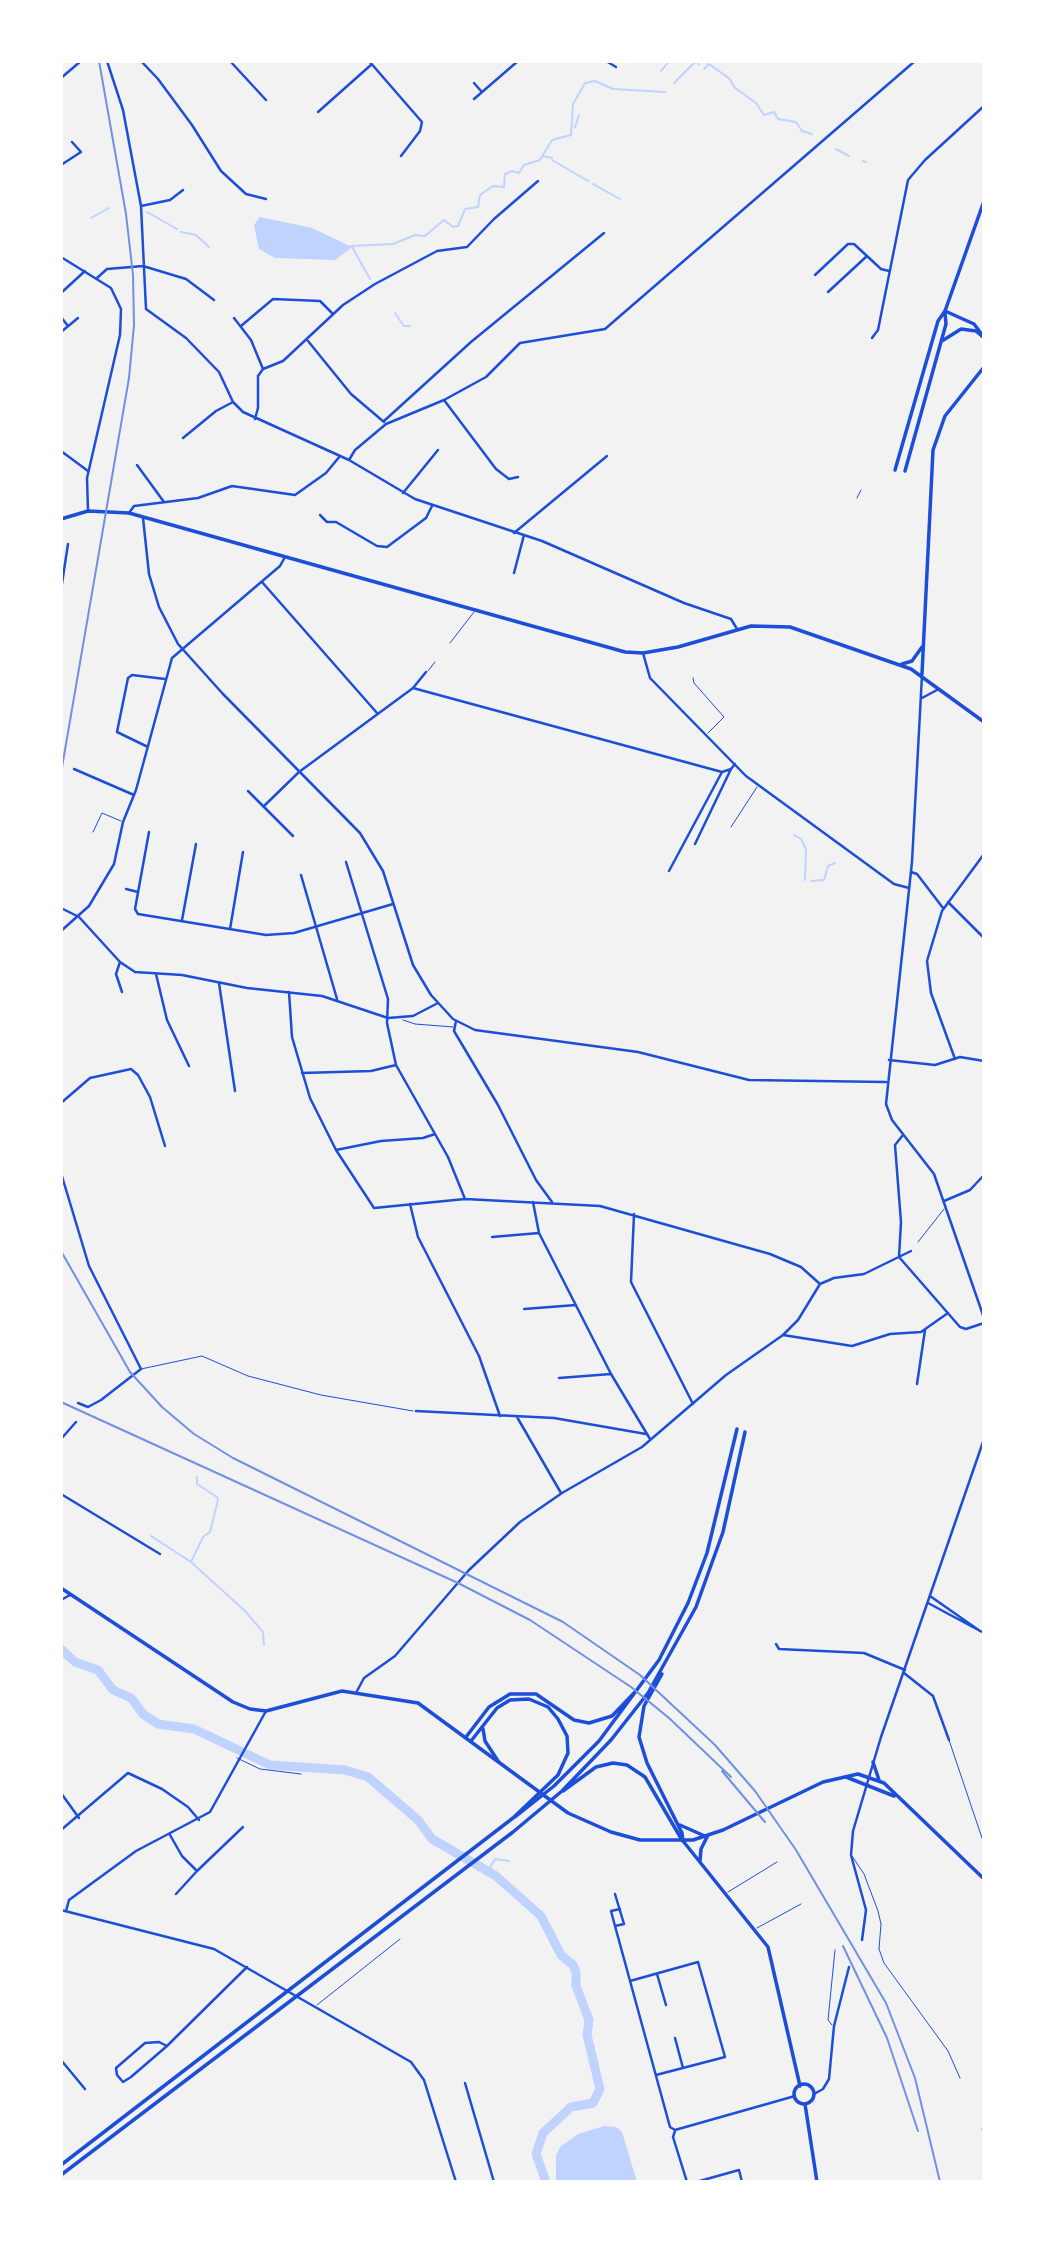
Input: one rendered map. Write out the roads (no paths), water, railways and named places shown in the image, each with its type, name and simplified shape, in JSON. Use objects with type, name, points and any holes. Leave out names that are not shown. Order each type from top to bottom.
[{"type":"main road","points":[[905,471],[940,342],[945,311],[984,201]]},
{"type":"main road","points":[[945,311],[974,324],[984,337]]},
{"type":"main road","points":[[895,470],[938,321],[945,311]]},
{"type":"main road","points":[[940,342],[961,329],[976,331],[984,337]]},
{"type":"main road","points":[[922,674],[933,450],[945,416],[984,367]]},
{"type":"main road","points":[[61,519],[90,511],[127,513],[606,648],[643,653],[694,643],[737,629],[763,625],[790,627],[922,674],[984,722]]},
{"type":"main road","points":[[900,664],[914,659],[923,646]]},
{"type":"main road","points":[[61,2165],[513,1818],[599,1741],[640,1689],[671,1639],[700,1574],[723,1500],[737,1430]]},
{"type":"main road","points":[[562,1791],[617,1733],[663,1669],[690,1620],[711,1569],[730,1506],[745,1432]]},
{"type":"main road","points":[[61,1588],[233,1702],[250,1709],[266,1711],[329,1693],[357,1691],[418,1703],[558,1806],[598,1828],[640,1840],[683,1842],[707,1837],[823,1782],[844,1776],[879,1780]]},
{"type":"main road","points":[[663,1669],[662,1679],[644,1706],[639,1737],[647,1763],[678,1824],[683,1842]]},
{"type":"main road","points":[[466,1737],[489,1707],[510,1694],[536,1694],[574,1720],[589,1723],[612,1716],[640,1689]]},
{"type":"main road","points":[[471,1741],[497,1708],[510,1700],[529,1699],[548,1707],[563,1726],[568,1745],[565,1764],[552,1785]]},
{"type":"main road","points":[[483,1726],[485,1741],[498,1761]]},
{"type":"main road","points":[[873,1762],[879,1780],[984,1879]]},
{"type":"main road","points":[[61,2175],[513,1832],[562,1791],[596,1768],[613,1763],[627,1765],[645,1777],[683,1842],[755,1929],[772,1956],[800,2085],[795,2096],[797,2101],[805,2104],[810,2102],[814,2094],[809,2086],[800,2085]]},
{"type":"main road","points":[[844,1776],[898,1798]]},
{"type":"main road","points":[[678,1824],[707,1837]]},
{"type":"main road","points":[[700,1862],[701,1849],[707,1837]]},
{"type":"main road","points":[[805,2104],[817,2182]]},
{"type":"street","points":[[61,78],[81,61]]},
{"type":"street","points":[[107,61],[123,110],[141,206],[143,266],[147,282],[146,309],[186,338],[219,372],[233,402],[254,419],[349,460],[403,493],[432,506],[524,535],[684,603],[730,619],[737,629]]},
{"type":"street","points":[[141,61],[158,79],[228,178],[246,194],[266,199]]},
{"type":"street","points":[[230,61],[266,100]]},
{"type":"street","points":[[474,99],[518,61]]},
{"type":"street","points":[[606,61],[616,67]]},
{"type":"street","points":[[385,422],[444,400],[486,377],[520,343],[605,329],[915,61]]},
{"type":"street","points":[[318,112],[370,63],[422,122],[420,131],[401,156]]},
{"type":"street","points":[[474,83],[482,92]]},
{"type":"street","points":[[872,338],[878,330],[908,180],[925,160],[984,106]]},
{"type":"street","points":[[61,165],[81,152],[72,142]]},
{"type":"street","points":[[254,419],[258,408],[258,376],[263,369],[276,366],[308,341],[333,314],[375,284],[437,251],[467,247],[494,219],[538,181]]},
{"type":"street","points":[[141,206],[170,200],[183,190]]},
{"type":"street","points":[[349,460],[355,450],[471,342],[604,233]]},
{"type":"street","points":[[815,275],[848,244],[854,244],[881,270],[889,271]]},
{"type":"street","points":[[828,292],[867,256]]},
{"type":"street","points":[[61,257],[111,288],[117,298],[121,325],[88,471],[90,511]]},
{"type":"street","points":[[97,278],[107,270],[143,266],[186,279],[214,300]]},
{"type":"street","points":[[61,293],[85,271]]},
{"type":"street","points":[[241,327],[273,299],[320,301],[333,314]]},
{"type":"street","points":[[61,317],[68,326]]},
{"type":"street","points":[[61,332],[78,318]]},
{"type":"street","points":[[234,318],[263,369]]},
{"type":"street","points":[[308,341],[351,394],[385,422]]},
{"type":"street","points":[[444,400],[496,469],[509,479],[518,477]]},
{"type":"street","points":[[183,438],[216,411],[233,402]]},
{"type":"street","points":[[403,493],[438,450]]},
{"type":"street","points":[[61,451],[88,471]]},
{"type":"street","points":[[127,513],[134,506],[198,498],[232,486],[295,495],[326,473],[340,456]]},
{"type":"street","points":[[514,533],[607,456]]},
{"type":"street","points":[[137,465],[164,502]]},
{"type":"street","points":[[320,515],[327,522],[335,522],[377,546],[387,547],[426,518],[432,506]]},
{"type":"street","points":[[143,518],[146,555],[154,592],[181,649],[360,833],[383,871],[413,965],[438,1003],[456,1021],[475,1030],[638,1052],[749,1080],[886,1082]]},
{"type":"street","points":[[514,573],[524,535]]},
{"type":"street","points":[[61,590],[68,544]]},
{"type":"street","points":[[61,931],[79,917],[111,872],[123,822],[134,795],[172,658],[281,566],[285,557]]},
{"type":"street","points":[[262,582],[377,713]]},
{"type":"street","points":[[643,653],[650,678],[758,785],[894,884],[909,888]]},
{"type":"street","points":[[264,806],[299,772],[413,688],[426,672]]},
{"type":"street","points":[[148,747],[117,732],[128,678],[132,674],[165,679]]},
{"type":"street","points":[[922,674],[911,872],[886,1082],[889,1115],[934,1174],[984,1318]]},
{"type":"street","points":[[413,688],[722,772],[731,769]]},
{"type":"street","points":[[920,701],[929,692],[944,691]]},
{"type":"street","points":[[695,844],[735,764]]},
{"type":"street","points":[[74,769],[134,795]]},
{"type":"street","points":[[669,871],[722,772]]},
{"type":"street","points":[[248,791],[293,836]]},
{"type":"street","points":[[707,799],[715,804]]},
{"type":"street","points":[[690,828],[699,834]]},
{"type":"street","points":[[149,832],[135,909],[138,914],[266,935],[286,934],[393,904]]},
{"type":"street","points":[[182,920],[196,844]]},
{"type":"street","points":[[230,929],[243,852]]},
{"type":"street","points":[[955,1059],[931,993],[926,966],[943,908],[984,854]]},
{"type":"street","points":[[346,862],[388,999],[388,1018],[396,1065],[435,1133],[465,1199]]},
{"type":"street","points":[[911,872],[917,874],[943,908]]},
{"type":"street","points":[[301,875],[338,1000]]},
{"type":"street","points":[[126,889],[138,892]]},
{"type":"street","points":[[948,902],[984,938]]},
{"type":"street","points":[[61,908],[79,917],[120,962],[135,972],[182,975],[338,1000],[388,1018],[402,1018],[426,1011],[438,1003]]},
{"type":"street","points":[[120,962],[116,974],[122,992]]},
{"type":"street","points":[[156,974],[167,1020],[189,1066]]},
{"type":"street","points":[[219,983],[235,1091]]},
{"type":"street","points":[[289,992],[292,1037],[316,1110],[336,1150],[372,1206],[378,1208],[465,1199],[600,1206],[786,1260],[801,1267],[820,1284]]},
{"type":"street","points":[[456,1021],[454,1027],[532,1173],[552,1202]]},
{"type":"street","points":[[889,1060],[941,1065],[955,1059],[984,1060]]},
{"type":"street","points":[[302,1073],[371,1070],[396,1065]]},
{"type":"street","points":[[61,1103],[90,1078],[131,1069],[147,1090],[165,1146]]},
{"type":"street","points":[[336,1150],[381,1141],[424,1138],[435,1133]]},
{"type":"street","points":[[904,1135],[895,1147],[902,1236],[899,1257],[963,1329],[984,1323]]},
{"type":"street","points":[[61,1173],[89,1266],[141,1368],[112,1394],[88,1407],[78,1403]]},
{"type":"street","points":[[944,1201],[977,1185],[984,1175]]},
{"type":"street","points":[[977,1185],[984,1188]]},
{"type":"street","points":[[533,1202],[539,1233],[611,1374],[650,1440]]},
{"type":"street","points":[[411,1204],[418,1237],[476,1350],[500,1416]]},
{"type":"street","points":[[634,1214],[631,1282],[693,1404]]},
{"type":"street","points":[[492,1237],[539,1233]]},
{"type":"street","points":[[357,1691],[360,1682],[395,1656],[494,1545],[535,1510],[650,1440],[726,1375],[783,1335],[798,1320],[820,1284],[834,1278],[864,1274],[911,1251]]},
{"type":"street","points":[[976,1296],[984,1294]]},
{"type":"street","points":[[524,1309],[576,1305]]},
{"type":"street","points":[[783,1335],[852,1346],[890,1334],[925,1330],[948,1313]]},
{"type":"street","points":[[917,1384],[925,1330]]},
{"type":"street","points":[[559,1378],[611,1374]]},
{"type":"street","points":[[416,1411],[583,1422],[646,1434]]},
{"type":"street","points":[[517,1417],[562,1493]]},
{"type":"street","points":[[61,1439],[76,1422]]},
{"type":"street","points":[[862,1940],[866,1910],[850,1855],[853,1831],[873,1762],[984,1439]]},
{"type":"street","points":[[61,1494],[160,1554]]},
{"type":"street","points":[[61,1600],[71,1594]]},
{"type":"street","points":[[930,1596],[982,1632]]},
{"type":"street","points":[[928,1603],[982,1632]]},
{"type":"street","points":[[776,1644],[779,1648],[864,1653],[905,1671],[933,1696],[949,1740]]},
{"type":"street","points":[[66,1911],[69,1900],[77,1894],[136,1852],[199,1821],[216,1804],[238,1757],[262,1723],[266,1711]]},
{"type":"street","points":[[61,1830],[79,1818],[128,1773],[162,1789],[188,1807],[199,1821]]},
{"type":"street","points":[[61,1793],[79,1818]]},
{"type":"street","points":[[176,1894],[243,1827]]},
{"type":"street","points":[[170,1834],[182,1856],[197,1871]]},
{"type":"street","points":[[615,1894],[624,1924],[615,1926]]},
{"type":"street","points":[[620,1909],[611,1911],[670,2127],[675,2130],[795,2096]]},
{"type":"street","points":[[61,1910],[208,1947],[247,1967],[417,2068],[427,2090],[456,2182]]},
{"type":"street","points":[[630,1981],[698,1962],[725,2057],[656,2075]]},
{"type":"street","points":[[167,2046],[159,2042],[145,2043],[116,2068],[117,2075],[122,2082],[167,2046],[247,1967]]},
{"type":"street","points":[[814,2094],[823,2089],[829,2079],[834,2026],[849,1967]]},
{"type":"street","points":[[657,1974],[666,2005]]},
{"type":"street","points":[[675,2038],[683,2068]]},
{"type":"street","points":[[61,2060],[85,2089]]},
{"type":"street","points":[[464,2083],[494,2182]]},
{"type":"street","points":[[675,2130],[673,2137],[687,2182]]},
{"type":"street","points":[[696,2182],[739,2170],[742,2182]]},
{"type":"lane","points":[[857,498],[862,490]]},
{"type":"lane","points":[[450,643],[474,610]]},
{"type":"lane","points":[[426,672],[435,662]]},
{"type":"lane","points":[[693,678],[694,683],[724,717],[706,735]]},
{"type":"lane","points":[[732,827],[758,785]]},
{"type":"lane","points":[[93,832],[102,813],[123,822]]},
{"type":"lane","points":[[402,1018],[415,1024],[454,1027]]},
{"type":"lane","points":[[918,1242],[946,1207]]},
{"type":"lane","points":[[141,1368],[202,1356],[248,1376],[321,1395],[416,1411]]},
{"type":"lane","points":[[949,1740],[984,1844]]},
{"type":"lane","points":[[238,1757],[260,1769],[301,1774]]},
{"type":"lane","points":[[850,1855],[864,1874],[878,1911],[881,1924],[879,1950],[884,1963],[948,2051],[960,2078]]},
{"type":"lane","points":[[725,1893],[777,1862]]},
{"type":"lane","points":[[755,1929],[802,1904]]},
{"type":"lane","points":[[315,2007],[400,1939]]},
{"type":"lane","points":[[834,2026],[828,2020],[835,1950]]},
{"type":"lane","points":[[982,2129],[984,2136]]},
{"type":"water","points":[[260,217],[312,228],[352,247],[335,260],[275,258],[259,249],[254,225]]},
{"type":"water","points":[[604,2126],[616,2127],[622,2132],[637,2182],[556,2182],[556,2156],[560,2147],[578,2134]]},
{"type":"waterway","points":[[661,71],[669,61]]},
{"type":"waterway","points":[[674,83],[696,61]]},
{"type":"waterway","points":[[698,61],[699,65]]},
{"type":"waterway","points":[[704,69],[709,64],[730,79],[734,87],[756,103],[764,115],[774,112],[778,119],[796,122],[802,131],[812,134]]},
{"type":"waterway","points":[[351,246],[393,244],[415,235],[425,236],[444,220],[453,227],[458,226],[465,209],[478,207],[480,195],[493,186],[504,187],[505,174],[512,171],[519,173],[524,165],[540,160],[552,140],[571,135],[573,104],[585,83],[595,81],[613,89],[665,92]]},
{"type":"waterway","points":[[575,127],[579,115]]},
{"type":"waterway","points":[[836,149],[849,156]]},
{"type":"waterway","points":[[543,156],[552,158]]},
{"type":"waterway","points":[[552,160],[588,181]]},
{"type":"waterway","points":[[593,184],[620,199]]},
{"type":"waterway","points":[[91,218],[109,208]]},
{"type":"waterway","points":[[147,212],[177,229]]},
{"type":"waterway","points":[[181,232],[196,235],[209,247]]},
{"type":"waterway","points":[[352,247],[370,279]]},
{"type":"waterway","points":[[395,313],[404,326],[410,326]]},
{"type":"waterway","points":[[794,835],[801,839],[806,849],[805,880]]},
{"type":"waterway","points":[[811,881],[824,880],[828,866],[835,863]]},
{"type":"waterway","points":[[197,1477],[197,1484],[218,1500],[210,1532],[203,1537],[191,1562],[245,1611],[263,1632],[264,1645]]},
{"type":"waterway","points":[[151,1536],[191,1562]]},
{"type":"waterway","points":[[61,1649],[75,1662],[98,1670],[113,1690],[131,1698],[143,1714],[158,1724],[194,1729],[270,1765],[345,1770],[368,1777],[418,1820],[432,1839],[496,1876],[541,1916],[561,1955],[573,1965],[576,1972],[576,1986],[589,2020],[587,2035],[600,2089],[593,2103],[571,2107],[543,2133],[536,2154],[546,2182]]},
{"type":"waterway","points":[[488,1871],[495,1859],[509,1861]]},
{"type":"railway","points":[[61,773],[129,378],[134,325],[133,275],[126,214],[99,61]]},
{"type":"railway","points":[[61,1251],[130,1372],[162,1407],[194,1434],[233,1458],[563,1622],[640,1675],[715,1745],[755,1791],[796,1850],[886,2003],[915,2078],[940,2182]]},
{"type":"railway","points":[[61,1402],[458,1583],[530,1620],[631,1687],[669,1718],[731,1777]]},
{"type":"railway","points":[[722,1771],[765,1822]]},
{"type":"railway","points":[[843,1946],[887,2038],[918,2131]]}]
